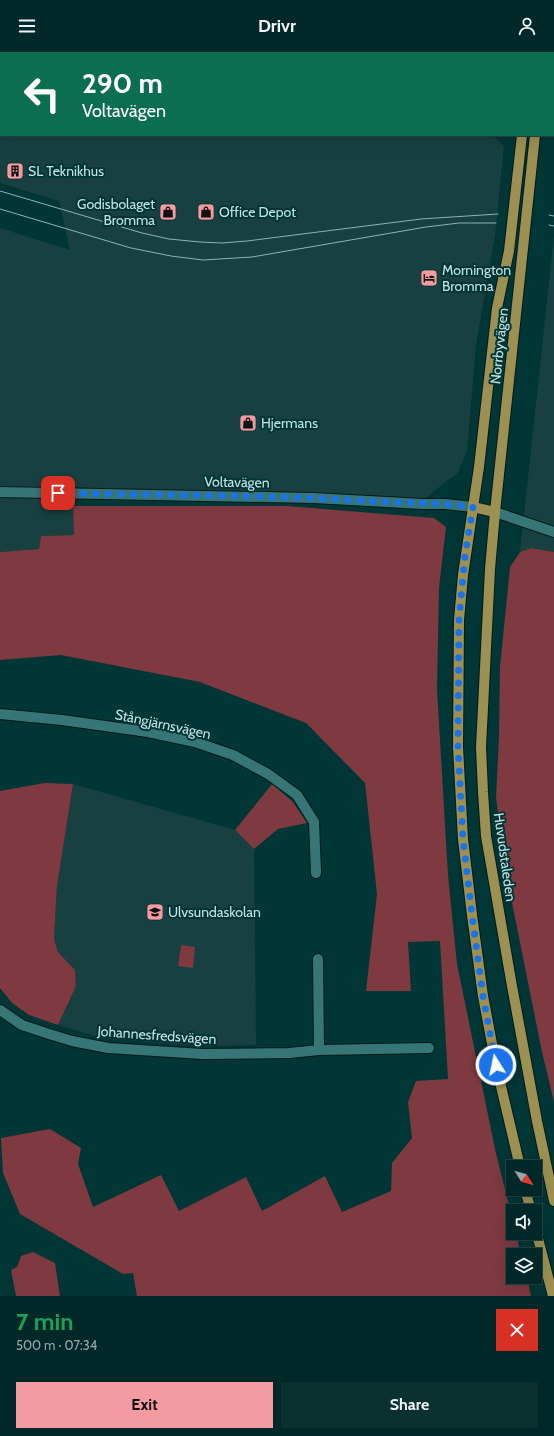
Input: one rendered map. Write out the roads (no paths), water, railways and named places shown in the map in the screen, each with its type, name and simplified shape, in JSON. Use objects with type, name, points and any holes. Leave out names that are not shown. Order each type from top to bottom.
[{"type":"main road","name":"Norrbyvägen","points":[[473,507],[497,308],[509,251],[522,136]]},
{"type":"main road","name":"Norrbyvägen","points":[[495,512],[535,136]]},
{"type":"main road","points":[[495,512],[473,507],[465,555],[459,620],[458,747],[463,831],[483,996],[496,1065],[518,1160]]},
{"type":"main road","name":"Huvudstaleden","points":[[495,512],[490,569],[481,747],[487,843],[537,1121],[554,1201]]},
{"type":"main road","points":[[538,1240],[553,1296]]},
{"type":"street","name":"Voltavägen","points":[[0,492],[314,498],[445,504],[473,507]]},
{"type":"street","points":[[495,512],[554,532]]},
{"type":"street","name":"Stångjärnsvägen","points":[[0,714],[62,720],[148,732],[195,742],[232,755],[268,774],[297,795],[314,822],[316,873]]},
{"type":"street","points":[[318,959],[319,1050]]},
{"type":"street","name":"Johannesfredsvägen","points":[[0,1010],[22,1025],[72,1041],[108,1048],[203,1054],[289,1053],[319,1050],[429,1048]]},
{"type":"tram line","points":[[0,191],[142,233],[169,239],[200,242],[222,243],[247,241],[421,219],[498,214]]},
{"type":"tram line","points":[[0,209],[131,248],[171,256],[203,260],[252,257],[426,227],[459,223],[496,223]]},
{"type":"tram line","points":[[549,215],[554,216]]},
{"type":"tram line","points":[[549,225],[554,226]]},
{"type":"place","name":"SL Teknikhus","points":[[15,171]]},
{"type":"place","name":"Godisbolaget Bromma","points":[[168,212]]},
{"type":"place","name":"Office Depot","points":[[206,212]]},
{"type":"place","name":"Mornington Bromma","points":[[429,278]]},
{"type":"place","name":"Hjermans","points":[[248,423]]},
{"type":"place","name":"Ulvsundaskolan","points":[[155,912]]}]
